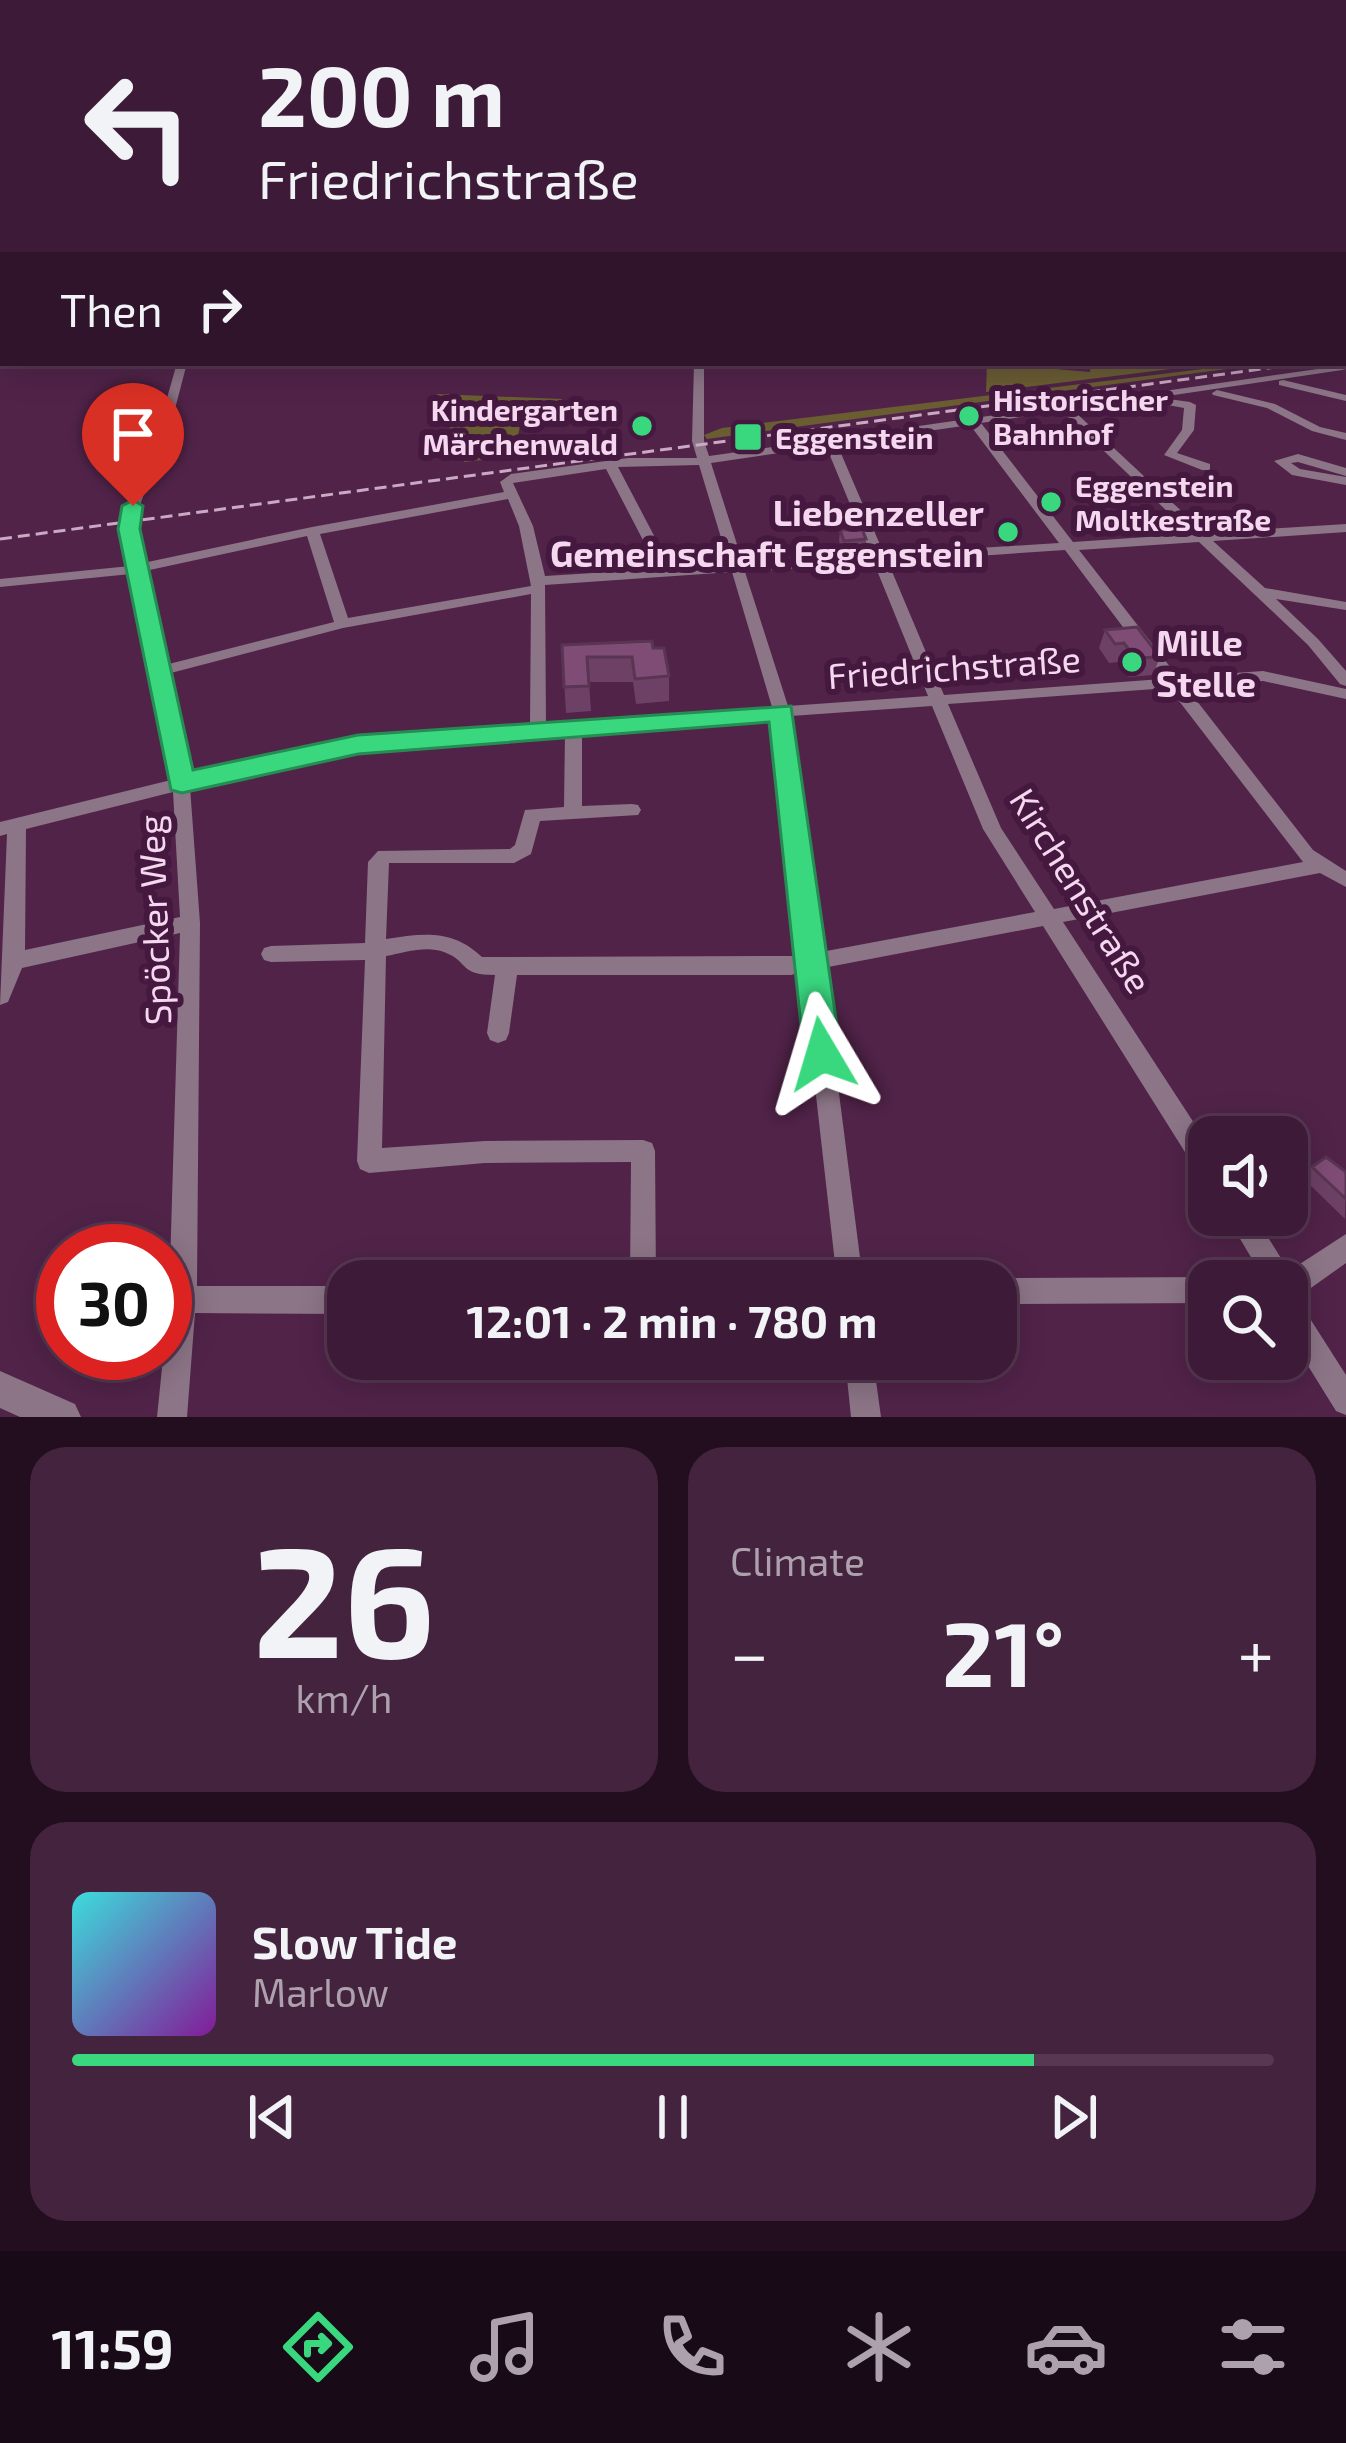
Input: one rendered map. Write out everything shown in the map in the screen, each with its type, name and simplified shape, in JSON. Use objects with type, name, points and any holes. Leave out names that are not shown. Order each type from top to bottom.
[{"type":"street","name":"Spöcker Weg","points":[[181,366],[173,405],[133,506],[129,529],[182,783],[190,923],[184,1224]]},
{"type":"street","points":[[699,366],[697,434],[782,712],[847,1260]]},
{"type":"street","points":[[538,730],[537,585],[533,548],[506,482],[511,478],[610,464],[704,460],[1342,368]]},
{"type":"street","points":[[1275,380],[1346,398]]},
{"type":"street","points":[[1207,390],[1271,406],[1316,429],[1346,436]]},
{"type":"street","points":[[1152,397],[1190,405],[1188,430],[1170,455],[1206,467]]},
{"type":"street","points":[[1066,409],[1261,592],[1346,681]]},
{"type":"street","points":[[974,422],[1306,855],[1346,880]]},
{"type":"street","name":"Kirchenstraße","points":[[830,441],[992,829],[1188,1135]]},
{"type":"street","points":[[1346,472],[1298,458],[1280,461],[1296,472],[1346,481]]},
{"type":"street","points":[[610,464],[666,571]]},
{"type":"street","points":[[0,583],[137,568],[511,495]]},
{"type":"street","points":[[162,670],[342,625],[537,585],[666,571],[1346,528]]},
{"type":"street","points":[[312,531],[342,625]]},
{"type":"street","points":[[1261,592],[1346,606]]},
{"type":"street","name":"Friedrichstraße","points":[[9,827],[358,744],[1263,676],[1346,694]]},
{"type":"street","points":[[573,812],[574,728]]},
{"type":"street","points":[[632,809],[532,815],[524,849],[514,856],[381,858],[369,1161],[485,1152],[643,1151],[643,1260]]},
{"type":"street","points":[[0,997],[14,961],[9,827]]},
{"type":"street","points":[[271,954],[376,950],[440,940],[460,946],[477,966],[811,963],[1320,866]]},
{"type":"street","points":[[14,961],[190,923]]},
{"type":"street","points":[[498,1033],[507,967]]},
{"type":"street","points":[[1308,1275],[1346,1246]]},
{"type":"street","points":[[1017,1291],[1188,1290]]},
{"type":"street","points":[[192,1299],[327,1300]]},
{"type":"street","points":[[1308,1341],[1346,1401]]},
{"type":"street","name":"Spöcker Weg","points":[[172,1417],[175,1380]]},
{"type":"street","points":[[862,1380],[866,1417]]},
{"type":"street","points":[[0,1389],[62,1417]]},
{"type":"shaded area","points":[[987,366],[1090,372],[1091,366],[1195,366],[986,392]]},
{"type":"shaded area","points":[[1249,366],[707,439],[704,435],[722,428]]},
{"type":"shaded area","points":[[437,394],[562,399],[555,418],[522,418],[518,435],[588,437],[590,448],[464,462]]},
{"type":"building","points":[[862,529],[866,539],[844,541],[840,530]]},
{"type":"building","points":[[1137,627],[1160,657],[1135,658],[1105,630]]},
{"type":"building","points":[[652,641],[653,648],[664,648],[669,676],[635,679],[632,657],[587,657],[589,686],[564,687],[562,645]]},
{"type":"building","points":[[1326,1157],[1346,1172],[1346,1199],[1312,1167]]},
{"type":"railway","points":[[0,539],[1284,366]]},
{"type":"place","name":"Historischer Bahnhof","points":[[969,416]]},
{"type":"place","name":"Kindergarten Märchenwald","points":[[642,426]]},
{"type":"place","name":"Eggenstein","points":[[748,437]]},
{"type":"place","name":"Eggenstein Moltkestraße","points":[[1051,502]]},
{"type":"place","name":"Liebenzeller Gemeinschaft Eggenstein","points":[[1008,532]]},
{"type":"place","name":"Mille Stelle","points":[[1132,662]]},
{"type":"route","points":[[133,506],[129,529],[182,783],[358,744],[782,712],[822,1054]]}]
